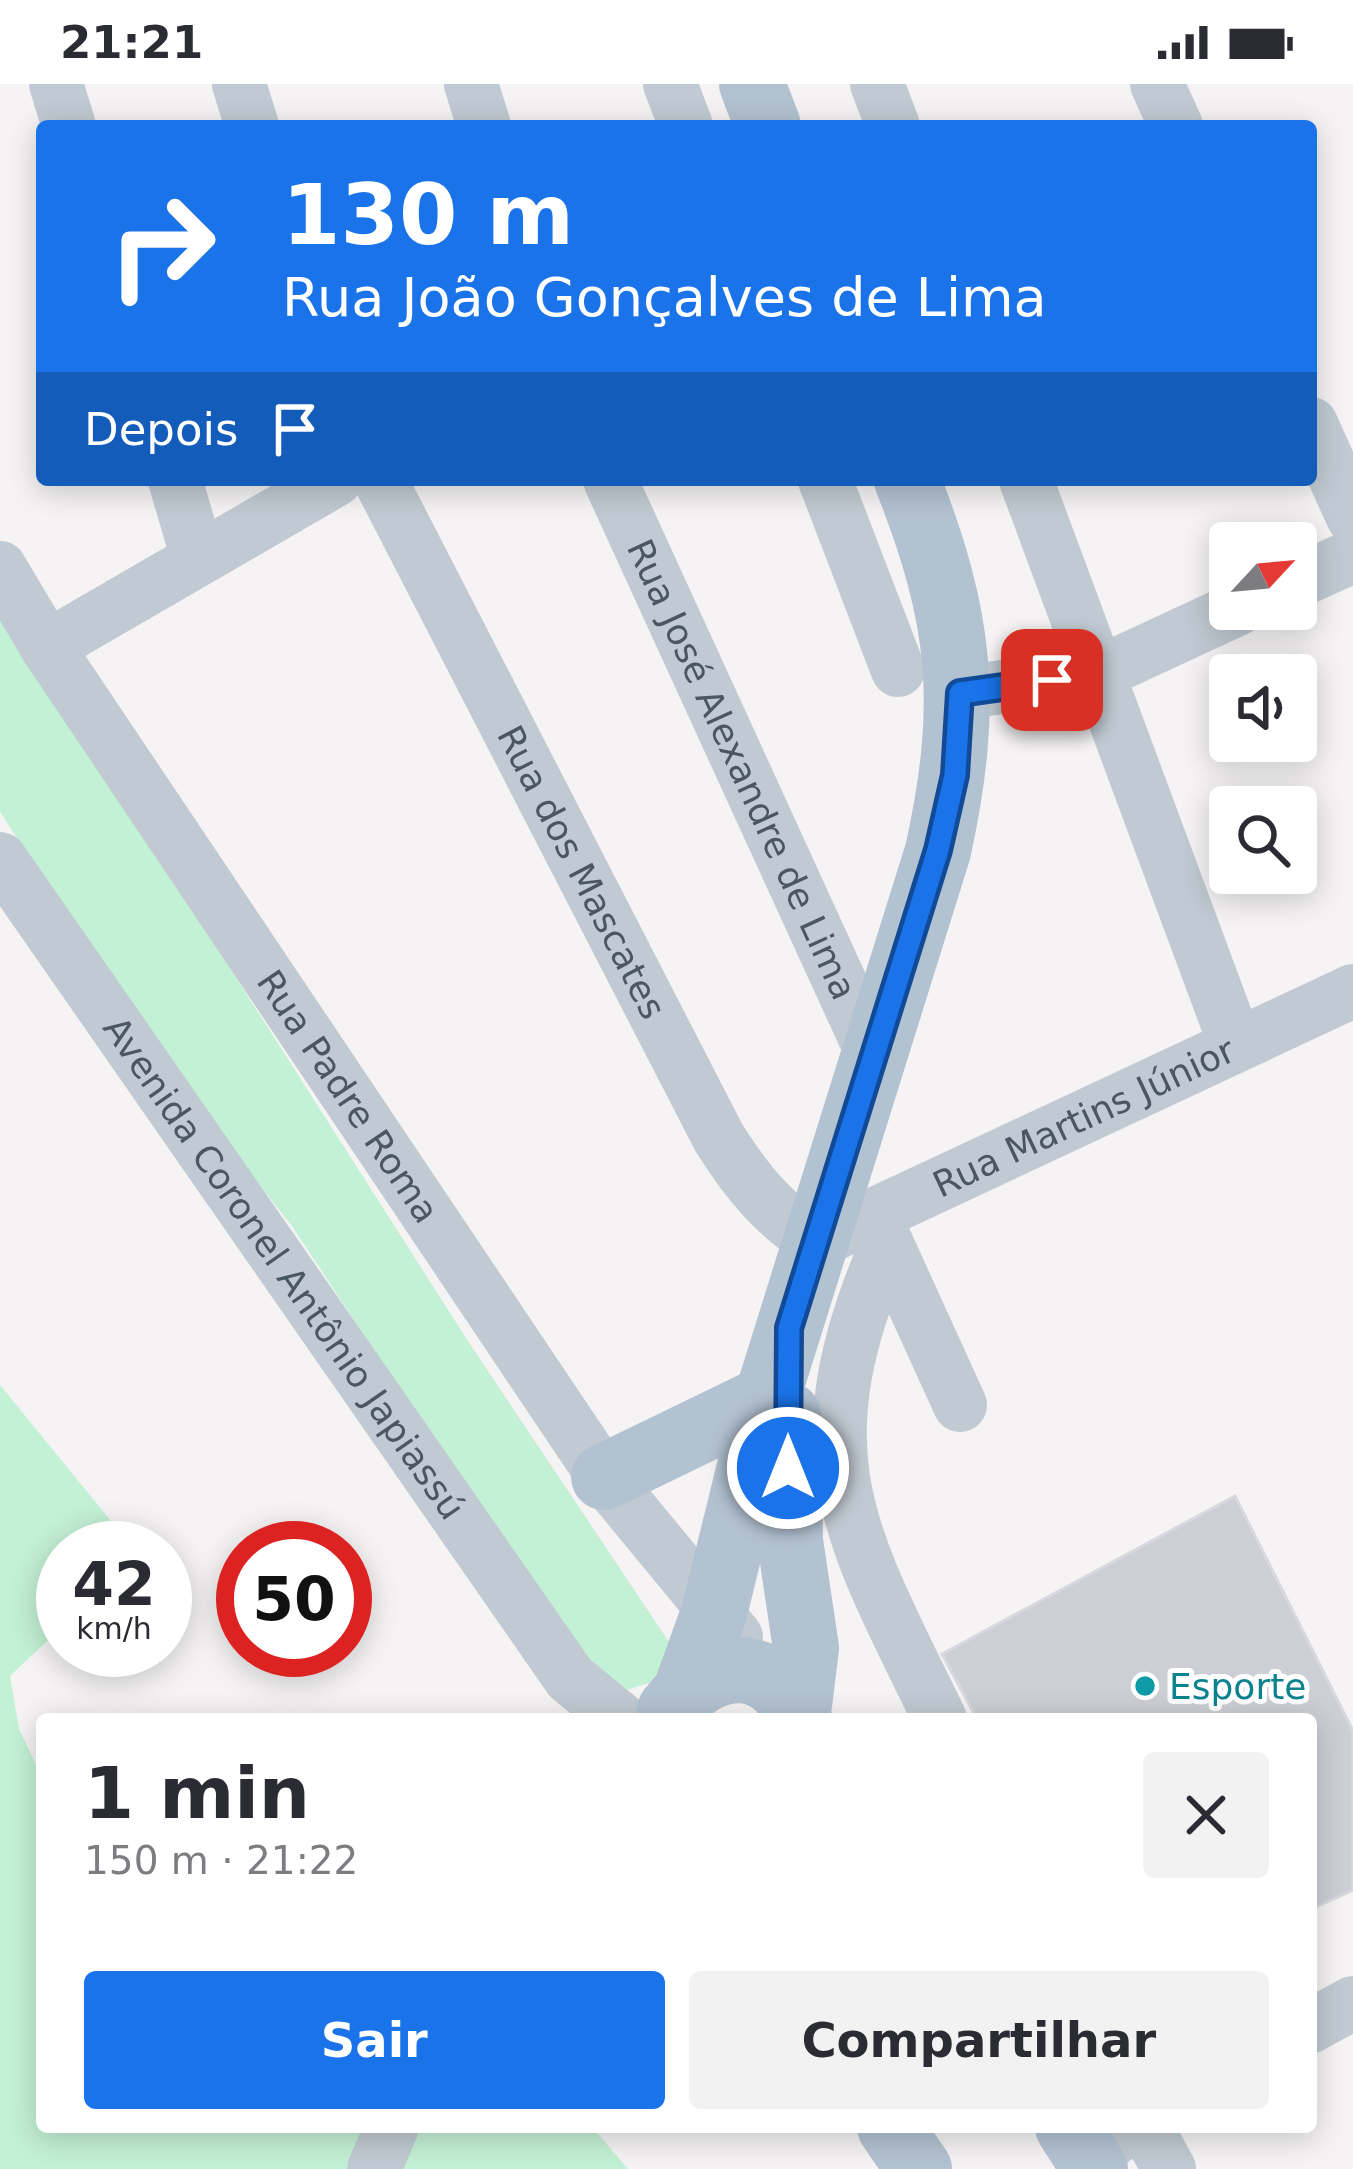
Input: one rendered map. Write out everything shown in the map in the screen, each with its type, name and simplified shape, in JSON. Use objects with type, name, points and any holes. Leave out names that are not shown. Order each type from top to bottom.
[{"type":"main road","points":[[752,84],[766,120]]},
{"type":"main road","points":[[678,1702],[714,1613],[767,1398],[875,1059],[938,850],[955,775],[960,693],[955,626],[909,486]]},
{"type":"main road","points":[[678,1702],[717,1670],[750,1670],[792,1706],[806,1648],[790,1541],[789,1328]]},
{"type":"main road","points":[[604,1477],[767,1398]]},
{"type":"main road","points":[[894,2133],[919,2169]]},
{"type":"street","points":[[56,84],[66,120]]},
{"type":"street","points":[[239,84],[250,120]]},
{"type":"street","points":[[471,84],[482,120]]},
{"type":"street","points":[[670,84],[684,120]]},
{"type":"street","points":[[877,84],[890,120]]},
{"type":"street","points":[[1157,84],[1173,120]]},
{"type":"street","points":[[1317,437],[1353,517]]},
{"type":"street","points":[[177,486],[198,558]]},
{"type":"street","points":[[47,647],[324,486]]},
{"type":"street","name":"Rua dos Mascates","points":[[383,486],[719,1138],[751,1187],[779,1217],[816,1242]]},
{"type":"street","name":"Rua José Alexandre de Lima","points":[[613,486],[875,1059]]},
{"type":"street","points":[[827,486],[898,670]]},
{"type":"street","points":[[1028,486],[1235,1043]]},
{"type":"street","points":[[1317,572],[1353,556]]},
{"type":"street","name":"Rua Padre Roma","points":[[0,568],[47,647],[604,1477],[792,1706]]},
{"type":"street","points":[[960,693],[1099,673],[1209,622]]},
{"type":"street","name":"Avenida Coronel Antônio Japiassú","points":[[0,860],[570,1678],[613,1713]]},
{"type":"street","name":"Rua Martins Júnior","points":[[816,1242],[880,1231],[1235,1043],[1353,992]]},
{"type":"street","points":[[880,1231],[960,1405]]},
{"type":"street","points":[[880,1231],[851,1341],[836,1447],[844,1498],[870,1576],[937,1713]]},
{"type":"street","points":[[1317,2023],[1353,2003]]},
{"type":"street","points":[[374,2169],[389,2133]]},
{"type":"street","points":[[1149,2133],[1169,2169]]},
{"type":"green space","points":[[0,608],[466,1338],[677,1654],[649,1683],[616,1693],[577,1658],[292,1226],[164,1065],[0,812]]},
{"type":"green space","points":[[0,1385],[111,1521],[36,1521],[36,1651],[10,1676],[19,1729],[36,1764],[36,2133],[597,2133],[628,2169],[0,2169]]},
{"type":"building","name":"Esporte","points":[[1235,1496],[1353,1731],[1353,1890],[1317,1906],[1317,1713],[974,1713],[942,1654]]},
{"type":"place","name":"Esporte","points":[[1145,1686]]},
{"type":"route","points":[[788,1468],[789,1328],[938,850],[955,775],[960,693],[1052,680]]}]
